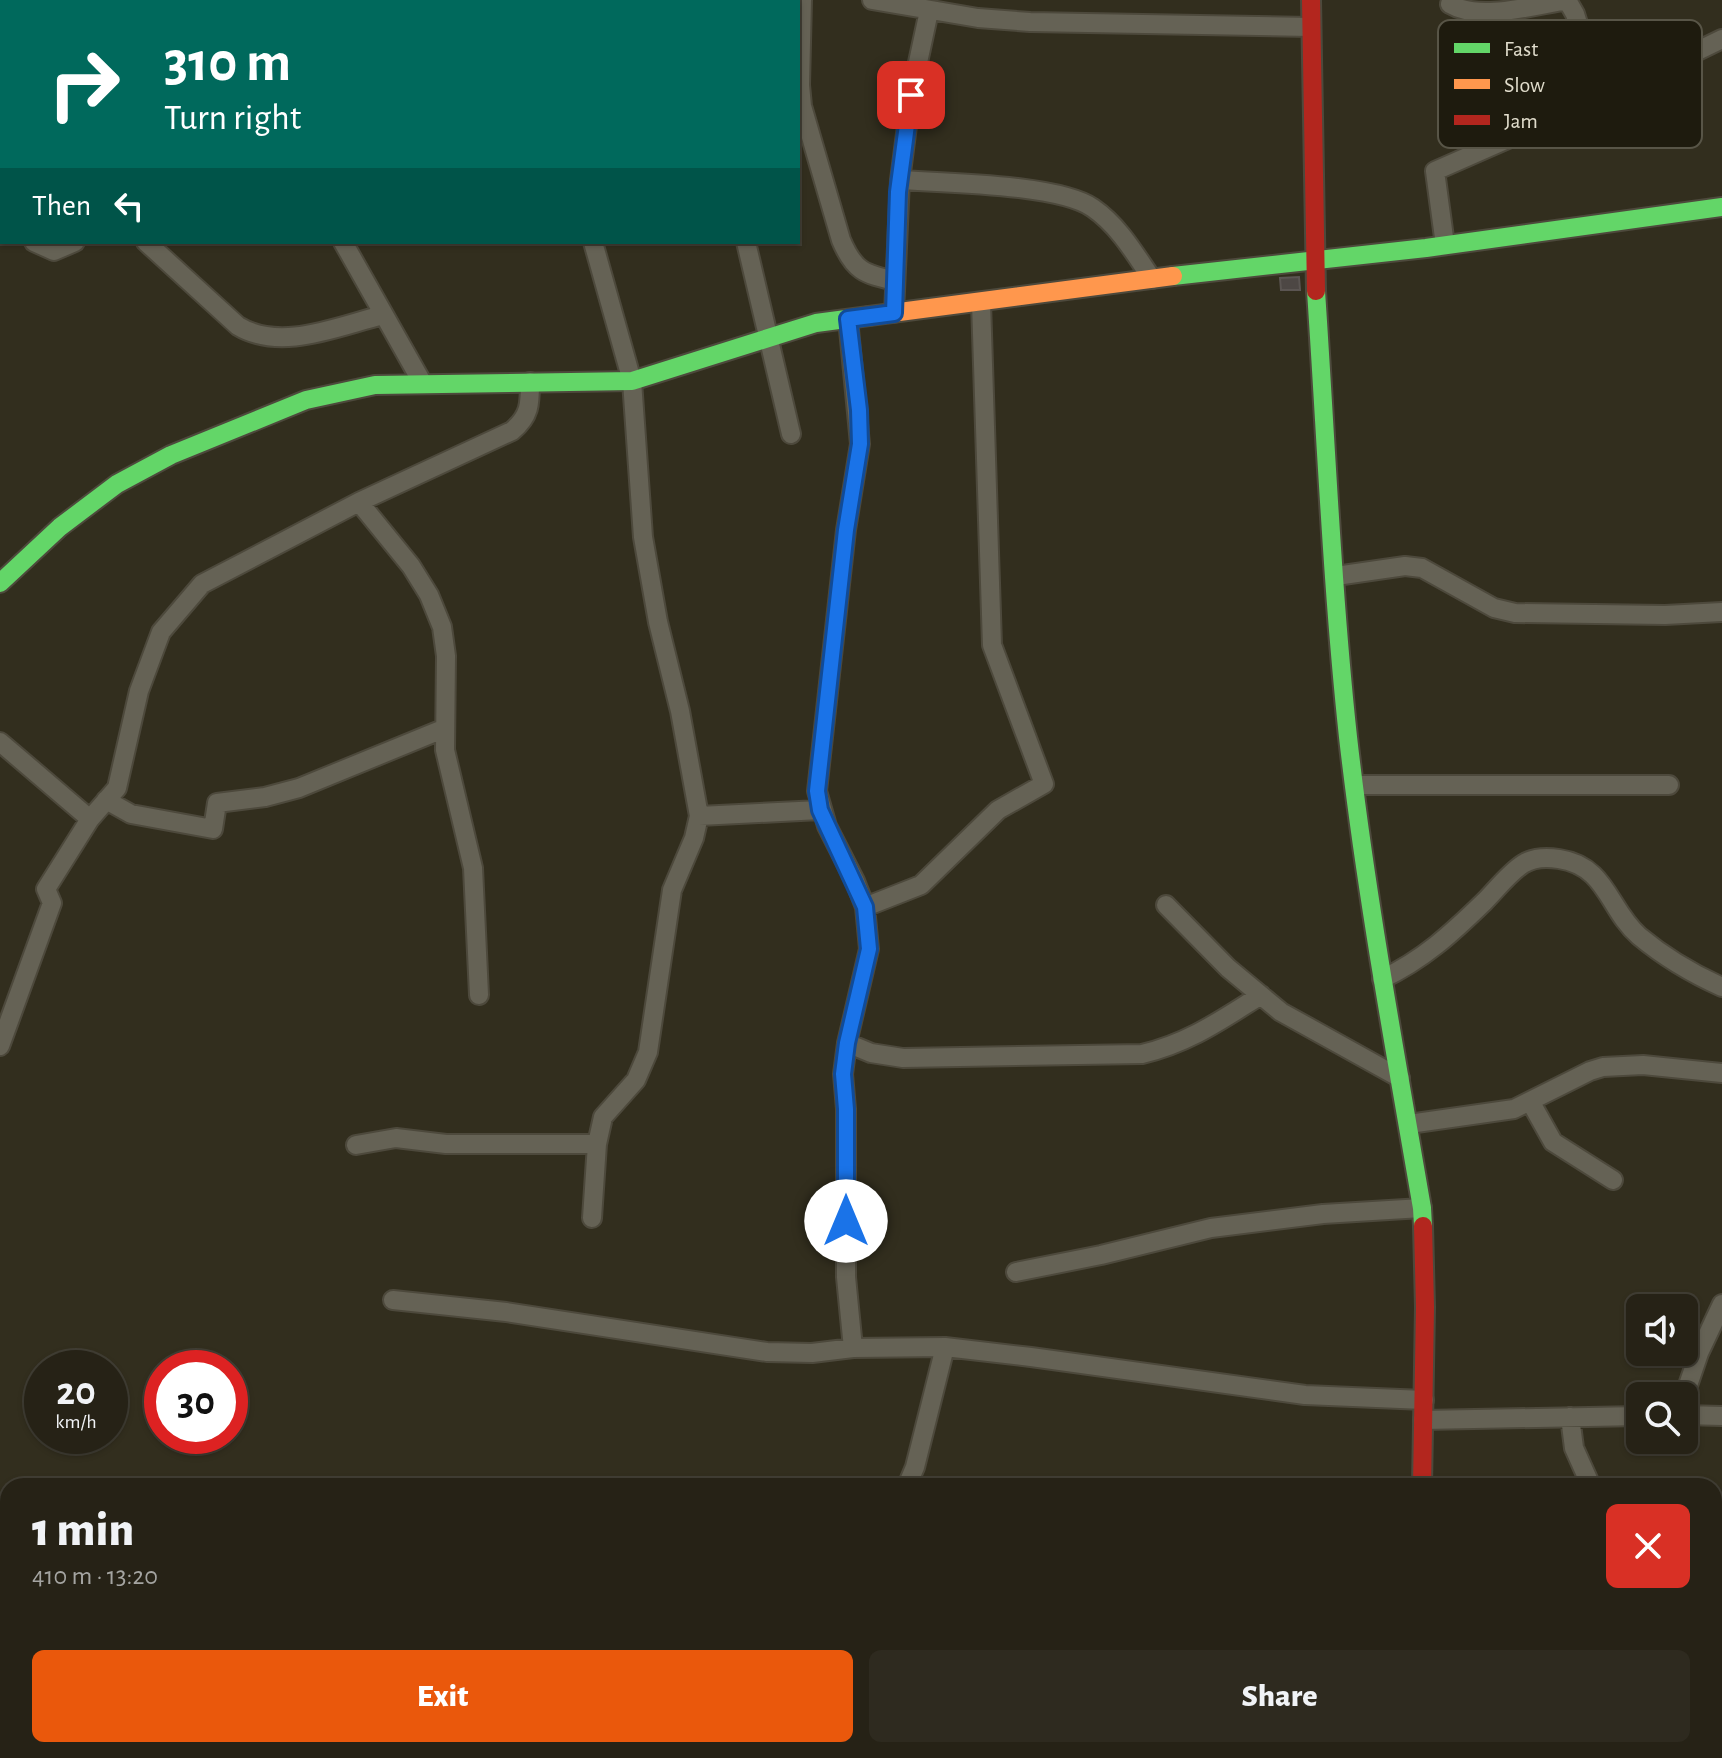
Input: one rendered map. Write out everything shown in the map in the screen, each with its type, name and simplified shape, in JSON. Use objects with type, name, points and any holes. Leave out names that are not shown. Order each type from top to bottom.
[{"type":"street","points":[[802,0],[800,85],[807,153],[848,257],[867,275],[895,281]]},
{"type":"street","points":[[872,0],[1030,22],[1311,27]]},
{"type":"street","points":[[1311,0],[1314,258],[1337,611],[1371,916],[1422,1208],[1422,1478]]},
{"type":"street","points":[[1450,4],[1460,10],[1480,13],[1567,0],[1577,20]]},
{"type":"street","points":[[894,313],[900,180],[911,95],[935,8]]},
{"type":"street","points":[[1702,49],[1722,39]]},
{"type":"street","points":[[1445,245],[1435,171],[1487,148]]},
{"type":"street","points":[[900,180],[1003,187],[1073,198],[1092,207],[1110,222],[1152,279]]},
{"type":"street","points":[[0,583],[71,519],[117,484],[171,455],[306,400],[375,385],[632,381],[816,323],[1314,258],[1445,245],[1722,207]]},
{"type":"street","points":[[38,244],[54,251],[70,244]]},
{"type":"street","points":[[148,244],[238,326],[253,335],[271,338],[297,336],[383,315]]},
{"type":"street","points":[[344,244],[423,384]]},
{"type":"street","points":[[592,1218],[597,1144],[603,1117],[636,1080],[648,1052],[672,890],[694,838],[699,816],[643,537],[632,381],[594,244]]},
{"type":"street","points":[[746,244],[791,434]]},
{"type":"street","points":[[865,907],[921,885],[998,810],[1044,784],[992,645],[981,302]]},
{"type":"street","points":[[848,319],[860,444],[846,530],[817,791],[820,810],[865,907],[869,949],[843,1074],[846,1109],[846,1277],[853,1348]]},
{"type":"street","points":[[0,1046],[52,903],[46,889],[90,819],[117,788],[139,691],[161,632],[202,584],[359,502],[512,431],[524,422],[530,408],[530,382]]},
{"type":"street","points":[[359,502],[411,566],[429,595],[442,627],[446,656],[445,750],[473,868],[479,995]]},
{"type":"street","points":[[1336,576],[1405,566],[1422,568],[1494,608],[1515,613],[1665,615],[1722,612]]},
{"type":"street","points":[[106,800],[131,814],[213,829],[217,803],[265,797],[299,788],[443,729]]},
{"type":"street","points":[[0,742],[90,819]]},
{"type":"street","points":[[1354,785],[1669,785]]},
{"type":"street","points":[[699,816],[820,810]]},
{"type":"street","points":[[1382,979],[1403,969],[1444,941],[1523,864],[1547,857],[1577,863],[1589,870],[1602,883],[1627,924],[1638,934],[1673,961],[1722,987]]},
{"type":"street","points":[[1166,905],[1228,968],[1281,1012],[1400,1078]]},
{"type":"street","points":[[847,1043],[871,1053],[903,1058],[1058,1053],[1142,1054],[1193,1038],[1261,995]]},
{"type":"street","points":[[1409,1124],[1497,1113],[1603,1067],[1643,1065],[1722,1073]]},
{"type":"street","points":[[1530,1101],[1553,1142],[1613,1180]]},
{"type":"street","points":[[356,1145],[396,1138],[446,1144],[597,1144]]},
{"type":"street","points":[[1016,1272],[1211,1228],[1323,1214],[1422,1208]]},
{"type":"street","points":[[393,1300],[506,1312],[767,1352],[945,1347],[1305,1395],[1424,1400]]},
{"type":"street","points":[[1689,1382],[1722,1304]]},
{"type":"street","points":[[910,1478],[945,1347]]},
{"type":"street","points":[[1698,1415],[1722,1416]]},
{"type":"street","points":[[1423,1420],[1626,1416]]},
{"type":"street","points":[[1570,1417],[1574,1448],[1587,1478]]},
{"type":"building","points":[[1299,277],[1300,290],[1281,290],[1280,278]]},
{"type":"traffic: fast","points":[[1173,276],[1426,248],[1722,207]]},
{"type":"traffic: fast","points":[[1316,291],[1333,570],[1348,737],[1372,914],[1423,1226]]},
{"type":"traffic: fast","points":[[0,583],[60,527],[117,484],[171,455],[306,400],[375,385],[632,381],[816,323],[869,316]]},
{"type":"traffic: slow","points":[[869,316],[1173,276]]},
{"type":"traffic: jam","points":[[1311,0],[1316,291]]},
{"type":"traffic: jam","points":[[1422,1478],[1423,1226]]},
{"type":"route","points":[[846,1221],[843,1074],[869,949],[865,907],[820,810],[817,791],[846,530],[860,444],[848,319],[894,313],[898,192],[911,95]]}]
